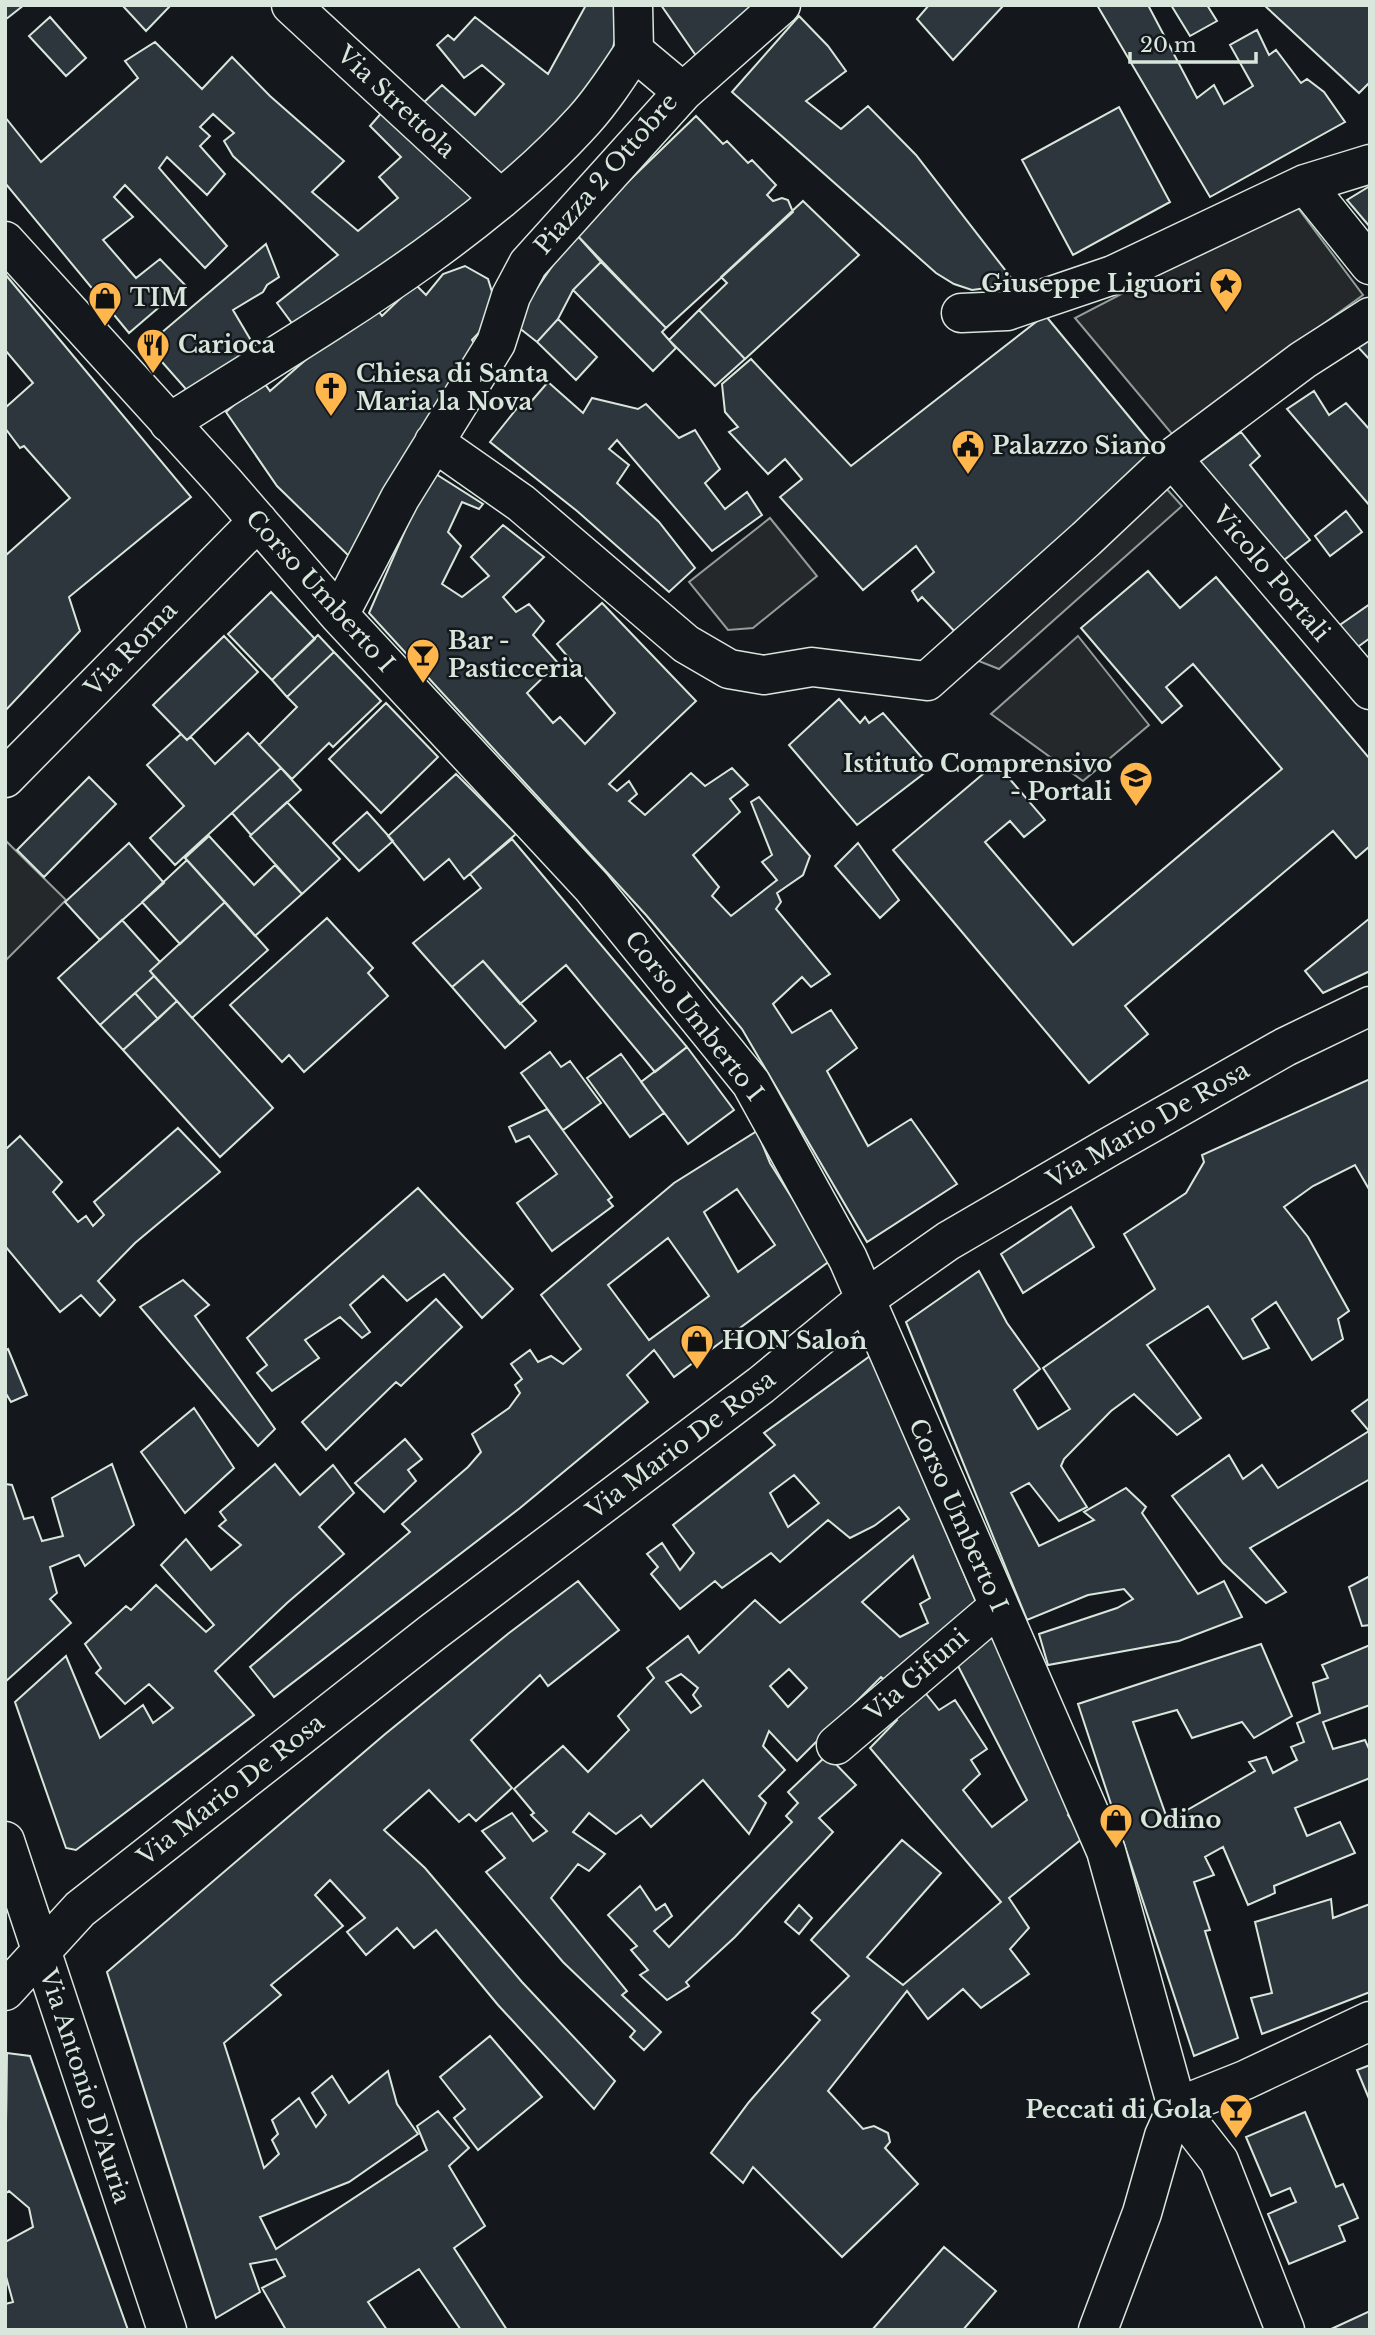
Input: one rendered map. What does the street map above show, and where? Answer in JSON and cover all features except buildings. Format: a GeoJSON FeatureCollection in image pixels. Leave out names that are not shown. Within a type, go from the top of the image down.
{"type":"FeatureCollection","features":[{"type":"Feature","properties":{"kind":"street","name":"Via Strettola"},"geometry":{"type":"LineString","coordinates":[[291,5],[501,199]]}},
{"type":"Feature","properties":{"kind":"street"},"geometry":{"type":"LineString","coordinates":[[169,423],[390,280],[501,199],[584,120],[634,51],[633,5]]}},
{"type":"Feature","properties":{"kind":"street"},"geometry":{"type":"LineString","coordinates":[[683,92],[781,5]]}},
{"type":"Feature","properties":{"kind":"street","name":"Piazza 2 Ottobre"},"geometry":{"type":"LineString","coordinates":[[340,615],[400,498],[496,343],[511,296],[528,264],[683,92],[634,51]]}},
{"type":"Feature","properties":{"kind":"street"},"geometry":{"type":"LineString","coordinates":[[961,313],[1007,311],[1114,275],[1305,184],[1370,164]]}},
{"type":"Feature","properties":{"kind":"street"},"geometry":{"type":"LineString","coordinates":[[1305,184],[1370,265]]}},
{"type":"Feature","properties":{"kind":"street","name":"Corso Umberto I"},"geometry":{"type":"LineString","coordinates":[[5,241],[340,615],[593,887],[751,1083],[827,1216],[1106,1851],[1177,2107]]}},
{"type":"Feature","properties":{"kind":"street"},"geometry":{"type":"LineString","coordinates":[[434,442],[521,503],[686,644],[729,669],[764,674],[812,667],[927,681],[1077,548],[1172,458],[1303,360],[1370,317]]}},
{"type":"Feature","properties":{"kind":"street","name":"Vicolo Portali"},"geometry":{"type":"LineString","coordinates":[[1172,458],[1370,690]]}},
{"type":"Feature","properties":{"kind":"street","name":"Via Roma"},"geometry":{"type":"LineString","coordinates":[[5,778],[258,521]]}},
{"type":"Feature","properties":{"kind":"street","name":"Via Mario De Rosa"},"geometry":{"type":"LineString","coordinates":[[5,1991],[80,1909],[433,1632],[761,1385],[864,1300],[948,1241],[1109,1147],[1275,1053],[1370,1006]]}},
{"type":"Feature","properties":{"kind":"street","name":"Via Gifuni"},"geometry":{"type":"LineString","coordinates":[[836,1745],[999,1606]]}},
{"type":"Feature","properties":{"kind":"street","name":"Via Antonio D'Auria"},"geometry":{"type":"LineString","coordinates":[[5,1841],[167,2330]]}},
{"type":"Feature","properties":{"kind":"street"},"geometry":{"type":"LineString","coordinates":[[1098,2330],[1142,2213],[1164,2136],[1177,2107],[1245,2080],[1370,2021]]}},
{"type":"Feature","properties":{"kind":"street"},"geometry":{"type":"LineString","coordinates":[[1177,2107],[1219,2161],[1284,2330]]}},
{"type":"Feature","properties":{"kind":"shaded area"},"geometry":{"type":"Polygon","coordinates":[[[1295,204],[1363,295],[1172,434],[1075,318],[1295,204]]]}},
{"type":"Feature","properties":{"kind":"shaded area"},"geometry":{"type":"Polygon","coordinates":[[[1164,486],[1182,506],[999,669],[971,658],[1164,486]]]}},
{"type":"Feature","properties":{"kind":"shaded area"},"geometry":{"type":"Polygon","coordinates":[[[770,518],[817,576],[753,628],[728,630],[689,582],[770,518]]]}},
{"type":"Feature","properties":{"kind":"shaded area"},"geometry":{"type":"Polygon","coordinates":[[[1078,636],[1149,725],[1083,781],[991,714],[1078,636]]]}},
{"type":"Feature","properties":{"kind":"shaded area"},"geometry":{"type":"Polygon","coordinates":[[[5,840],[66,900],[5,961],[5,840]]]}},
{"type":"Feature","properties":{"kind":"place","name":"Giuseppe Liguori"},"geometry":{"type":"Point","coordinates":[1226,314]}},
{"type":"Feature","properties":{"kind":"place","name":"TIM"},"geometry":{"type":"Point","coordinates":[105,328]}},
{"type":"Feature","properties":{"kind":"place","name":"Carioca"},"geometry":{"type":"Point","coordinates":[153,375]}},
{"type":"Feature","properties":{"kind":"place","name":"Chiesa di Santa Maria la Nova"},"geometry":{"type":"Point","coordinates":[331,418]}},
{"type":"Feature","properties":{"kind":"place","name":"Palazzo Siano"},"geometry":{"type":"Point","coordinates":[968,476]}},
{"type":"Feature","properties":{"kind":"place","name":"Bar - Pasticceria"},"geometry":{"type":"Point","coordinates":[423,685]}},
{"type":"Feature","properties":{"kind":"place","name":"Istituto Comprensivo - Portali"},"geometry":{"type":"Point","coordinates":[1136,808]}},
{"type":"Feature","properties":{"kind":"place","name":"HON Salon"},"geometry":{"type":"Point","coordinates":[697,1371]}},
{"type":"Feature","properties":{"kind":"place","name":"Odino"},"geometry":{"type":"Point","coordinates":[1116,1850]}},
{"type":"Feature","properties":{"kind":"place","name":"Peccati di Gola"},"geometry":{"type":"Point","coordinates":[1236,2140]}}]}
